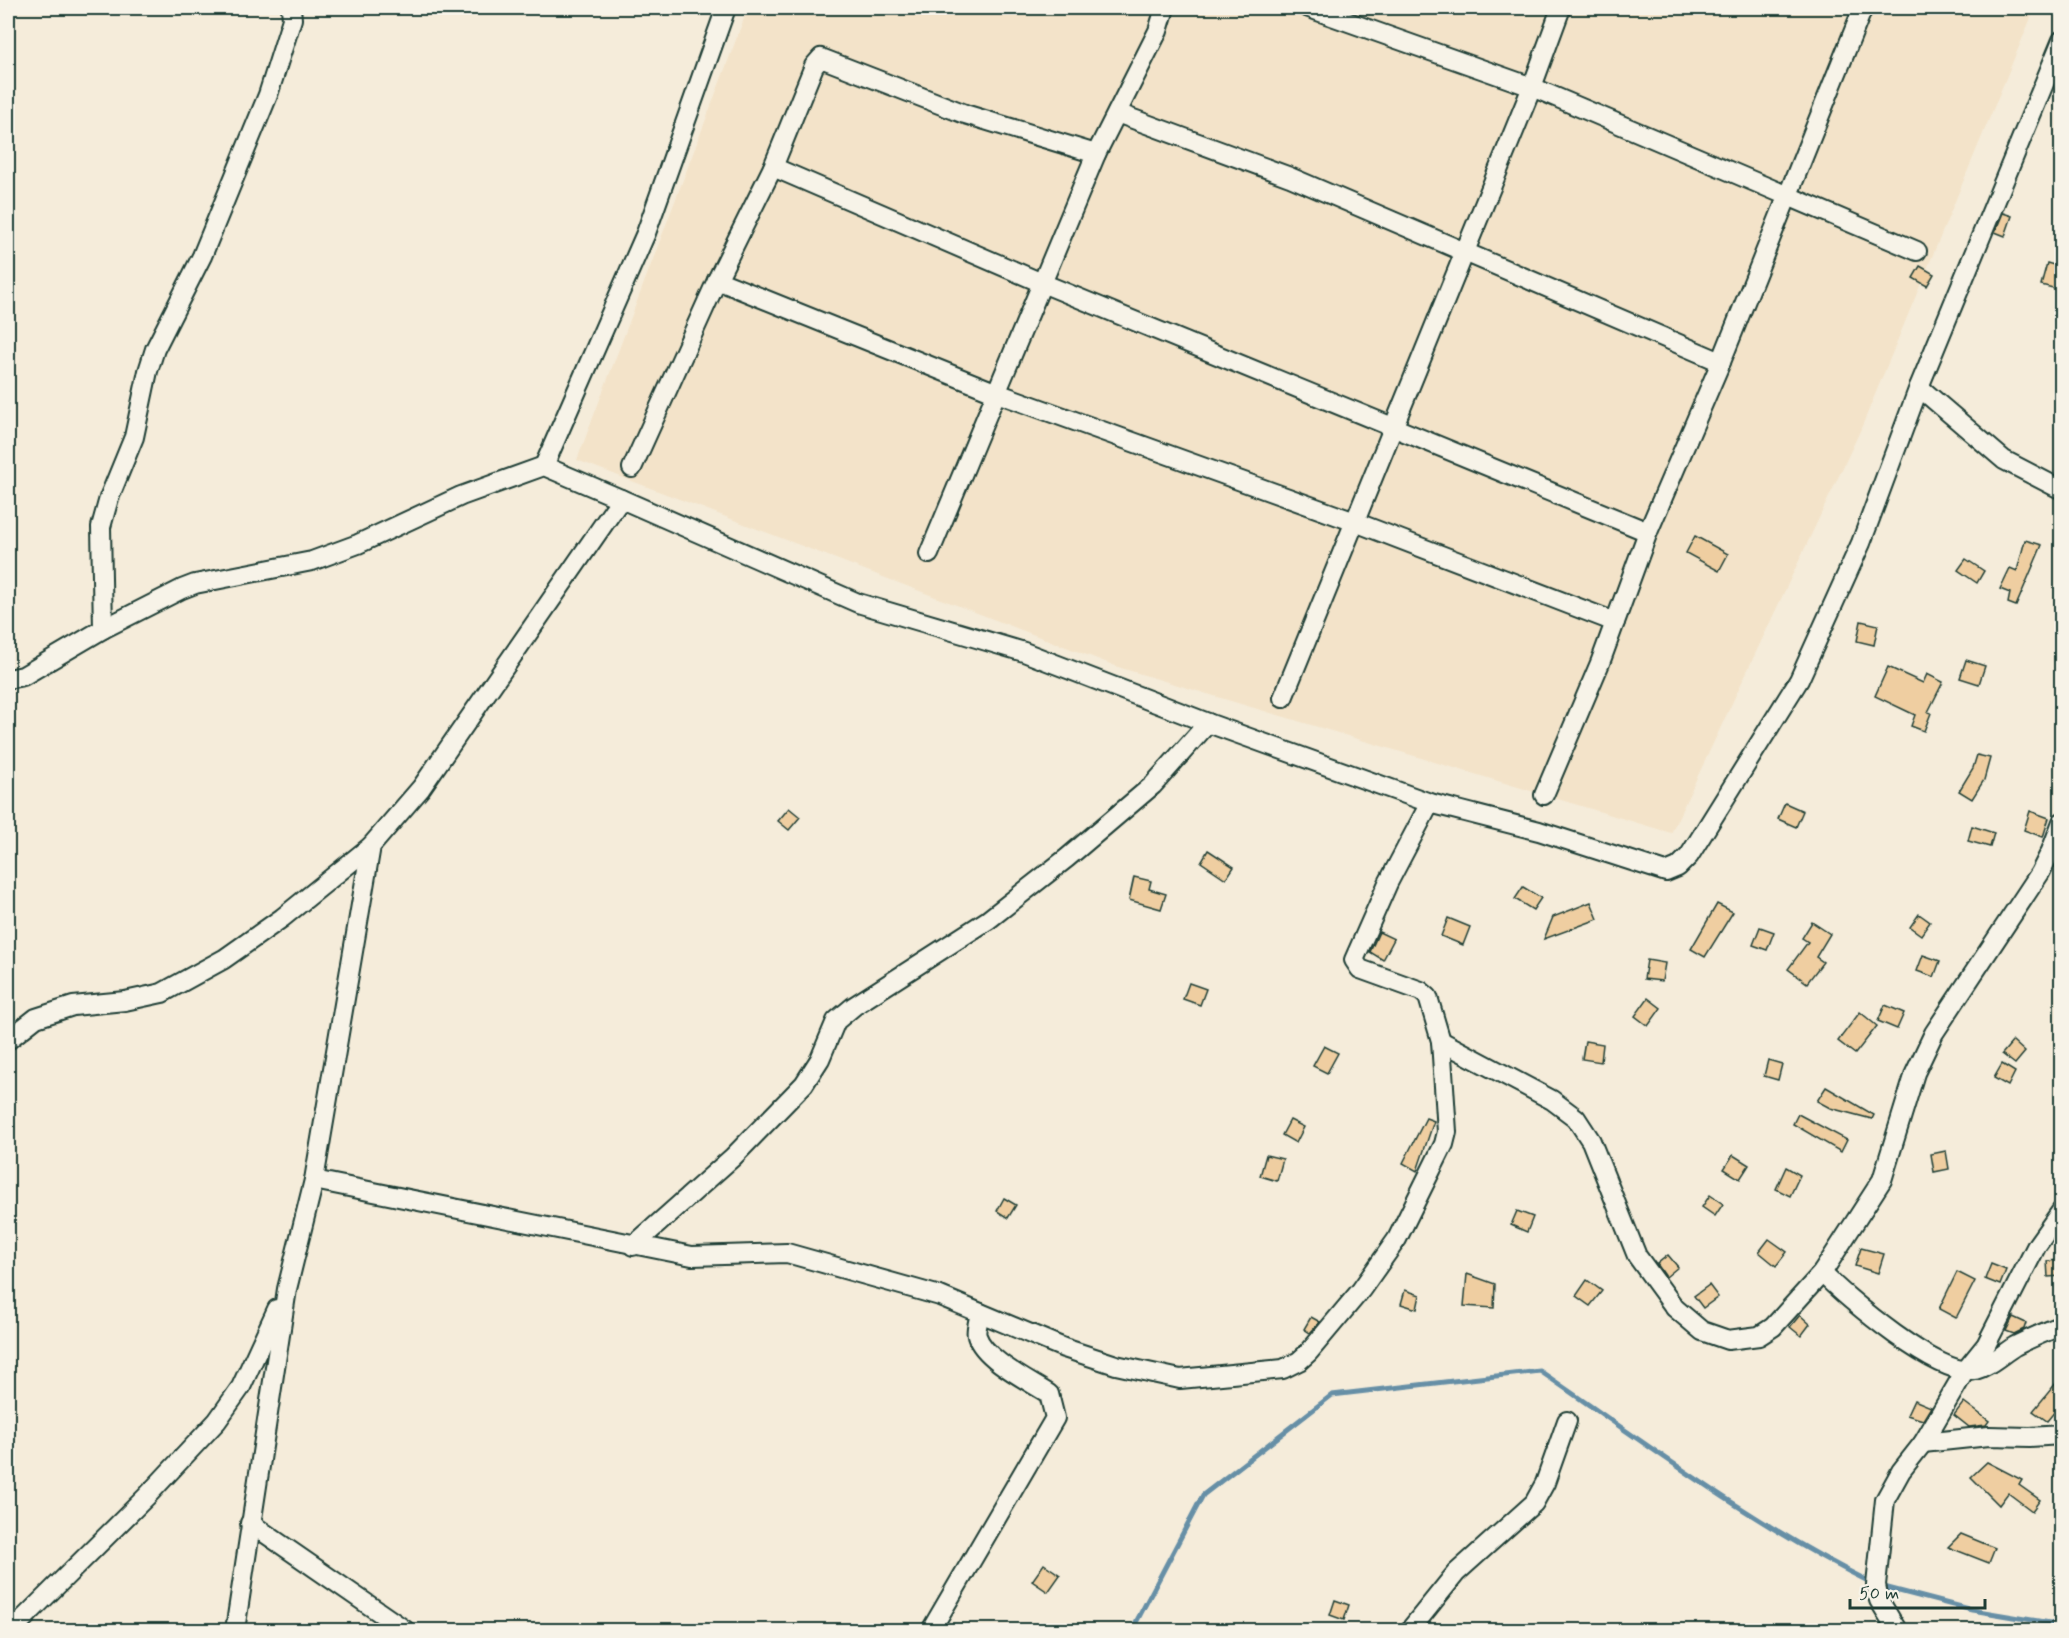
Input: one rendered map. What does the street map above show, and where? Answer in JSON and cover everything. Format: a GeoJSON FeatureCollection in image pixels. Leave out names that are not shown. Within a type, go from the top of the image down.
{"type":"FeatureCollection","features":[{"type":"Feature","properties":{"kind":"street"},"geometry":{"type":"LineString","coordinates":[[103,629],[101,527],[109,498],[134,438],[155,349],[202,256],[268,95],[292,19],[291,8]]}},
{"type":"Feature","properties":{"kind":"street"},"geometry":{"type":"LineString","coordinates":[[544,466],[645,233],[726,8]]}},
{"type":"Feature","properties":{"kind":"street"},"geometry":{"type":"LineString","coordinates":[[929,554],[1096,154],[1158,31],[1165,8]]}},
{"type":"Feature","properties":{"kind":"street"},"geometry":{"type":"LineString","coordinates":[[1309,8],[1532,87],[1917,251]]}},
{"type":"Feature","properties":{"kind":"street"},"geometry":{"type":"LineString","coordinates":[[1283,698],[1393,429],[1462,252],[1532,87],[1561,8]]}},
{"type":"Feature","properties":{"kind":"street"},"geometry":{"type":"LineString","coordinates":[[1544,795],[1615,622],[1648,532],[1721,362],[1863,8]]}},
{"type":"Feature","properties":{"kind":"street"},"geometry":{"type":"LineString","coordinates":[[8,679],[22,676],[103,629],[195,584],[312,561],[358,544],[461,496],[544,466],[858,603],[1024,652],[1208,723],[1430,803],[1539,831],[1666,872],[1678,867],[1689,856],[1800,680],[1861,543],[1919,387],[2061,40]]}},
{"type":"Feature","properties":{"kind":"street"},"geometry":{"type":"LineString","coordinates":[[632,468],[717,280],[773,167],[814,66],[821,58],[965,114],[1096,154]]}},
{"type":"Feature","properties":{"kind":"street"},"geometry":{"type":"LineString","coordinates":[[1117,113],[1290,177],[1721,362]]}},
{"type":"Feature","properties":{"kind":"street"},"geometry":{"type":"LineString","coordinates":[[773,167],[1042,283],[1648,532]]}},
{"type":"Feature","properties":{"kind":"street"},"geometry":{"type":"LineString","coordinates":[[717,280],[997,393],[1355,522],[1615,622]]}},
{"type":"Feature","properties":{"kind":"street"},"geometry":{"type":"LineString","coordinates":[[1919,387],[2004,460],[2061,490]]}},
{"type":"Feature","properties":{"kind":"street"},"geometry":{"type":"LineString","coordinates":[[8,1040],[36,1018],[72,1006],[125,1001],[162,993],[224,959],[272,925],[371,846],[421,788],[621,499]]}},
{"type":"Feature","properties":{"kind":"street"},"geometry":{"type":"LineString","coordinates":[[633,1246],[733,1157],[804,1084],[820,1059],[836,1021],[854,1006],[988,920],[1058,865],[1153,785],[1208,723]]}},
{"type":"Feature","properties":{"kind":"street"},"geometry":{"type":"LineString","coordinates":[[314,1180],[633,1246],[692,1256],[787,1253],[940,1296],[1116,1365],[1180,1379],[1283,1369],[1299,1361],[1361,1290],[1397,1239],[1448,1132],[1441,1041],[1428,997],[1421,992],[1360,969],[1353,960],[1388,883],[1430,803]]}},
{"type":"Feature","properties":{"kind":"street"},"geometry":{"type":"LineString","coordinates":[[1441,1041],[1552,1100],[1576,1118],[1591,1141],[1637,1256],[1675,1308],[1702,1331],[1728,1340],[1759,1336],[1773,1327],[1822,1273],[1887,1170],[1915,1072],[1934,1033],[2040,873],[2061,822]]}},
{"type":"Feature","properties":{"kind":"street"},"geometry":{"type":"LineString","coordinates":[[236,1630],[250,1523],[287,1289],[314,1180],[371,846]]}},
{"type":"Feature","properties":{"kind":"street"},"geometry":{"type":"LineString","coordinates":[[1897,1630],[1879,1600],[1876,1585],[1885,1500],[1900,1472],[1923,1443],[1965,1371],[1986,1345],[2037,1245],[2061,1210]]}},
{"type":"Feature","properties":{"kind":"street"},"geometry":{"type":"LineString","coordinates":[[1822,1273],[1839,1291],[1883,1326],[1939,1361],[1965,1371],[1990,1363],[2014,1347],[2061,1326]]}},
{"type":"Feature","properties":{"kind":"street"},"geometry":{"type":"LineString","coordinates":[[12,1630],[146,1497],[217,1421],[241,1387],[287,1289]]}},
{"type":"Feature","properties":{"kind":"street"},"geometry":{"type":"LineString","coordinates":[[931,1630],[1055,1418],[1049,1394],[990,1354],[981,1345],[976,1334],[980,1313]]}},
{"type":"Feature","properties":{"kind":"street"},"geometry":{"type":"LineString","coordinates":[[1410,1630],[1456,1573],[1534,1503],[1545,1483],[1568,1420]]}},
{"type":"Feature","properties":{"kind":"street"},"geometry":{"type":"LineString","coordinates":[[1923,1443],[1989,1436],[2061,1435]]}},
{"type":"Feature","properties":{"kind":"street"},"geometry":{"type":"LineString","coordinates":[[250,1523],[405,1630]]}},
{"type":"Feature","properties":{"kind":"shaded area"},"geometry":{"type":"Polygon","coordinates":[[[748,8],[2035,8],[1860,431],[1671,833],[1121,668],[577,460],[748,8]]]}},
{"type":"Feature","properties":{"kind":"building"},"geometry":{"type":"Polygon","coordinates":[[[2003,213],[2012,216],[2005,236],[1995,232],[2003,213]]]}},
{"type":"Feature","properties":{"kind":"building"},"geometry":{"type":"Polygon","coordinates":[[[2047,263],[2061,267],[2061,290],[2041,285],[2047,263]]]}},
{"type":"Feature","properties":{"kind":"building"},"geometry":{"type":"Polygon","coordinates":[[[1920,266],[1934,274],[1927,286],[1913,278],[1920,266]]]}},
{"type":"Feature","properties":{"kind":"building"},"geometry":{"type":"Polygon","coordinates":[[[1695,536],[1728,554],[1719,571],[1686,553],[1695,536]]]}},
{"type":"Feature","properties":{"kind":"building"},"geometry":{"type":"Polygon","coordinates":[[[2025,540],[2042,545],[2016,606],[2008,603],[2010,593],[2000,589],[2010,568],[2017,571],[2025,540]]]}},
{"type":"Feature","properties":{"kind":"building"},"geometry":{"type":"Polygon","coordinates":[[[1966,559],[1984,571],[1977,583],[1958,570],[1966,559]]]}},
{"type":"Feature","properties":{"kind":"building"},"geometry":{"type":"Polygon","coordinates":[[[1861,621],[1878,625],[1874,645],[1857,641],[1861,621]]]}},
{"type":"Feature","properties":{"kind":"building"},"geometry":{"type":"Polygon","coordinates":[[[1966,660],[1985,666],[1979,684],[1960,678],[1966,660]]]}},
{"type":"Feature","properties":{"kind":"building"},"geometry":{"type":"Polygon","coordinates":[[[1888,667],[1923,683],[1927,674],[1943,682],[1928,712],[1931,713],[1924,731],[1911,726],[1915,715],[1875,696],[1888,667]]]}},
{"type":"Feature","properties":{"kind":"building"},"geometry":{"type":"Polygon","coordinates":[[[1977,755],[1990,758],[1984,780],[1972,799],[1959,791],[1973,768],[1977,755]]]}},
{"type":"Feature","properties":{"kind":"building"},"geometry":{"type":"Polygon","coordinates":[[[1785,803],[1803,811],[1796,827],[1778,819],[1785,803]]]}},
{"type":"Feature","properties":{"kind":"building"},"geometry":{"type":"Polygon","coordinates":[[[789,808],[800,817],[789,830],[778,821],[789,808]]]}},
{"type":"Feature","properties":{"kind":"building"},"geometry":{"type":"Polygon","coordinates":[[[2030,811],[2049,818],[2043,837],[2024,830],[2030,811]]]}},
{"type":"Feature","properties":{"kind":"building"},"geometry":{"type":"Polygon","coordinates":[[[1972,826],[1994,833],[1990,847],[1968,841],[1972,826]]]}},
{"type":"Feature","properties":{"kind":"building"},"geometry":{"type":"Polygon","coordinates":[[[1208,850],[1234,867],[1226,879],[1201,862],[1208,850]]]}},
{"type":"Feature","properties":{"kind":"building"},"geometry":{"type":"Polygon","coordinates":[[[1134,877],[1151,881],[1149,889],[1166,894],[1161,909],[1129,900],[1134,877]]]}},
{"type":"Feature","properties":{"kind":"building"},"geometry":{"type":"Polygon","coordinates":[[[1523,887],[1541,898],[1533,910],[1515,899],[1523,887]]]}},
{"type":"Feature","properties":{"kind":"building"},"geometry":{"type":"Polygon","coordinates":[[[1591,902],[1598,919],[1544,939],[1553,917],[1591,902]]]}},
{"type":"Feature","properties":{"kind":"building"},"geometry":{"type":"Polygon","coordinates":[[[1717,904],[1733,912],[1705,957],[1691,949],[1717,904]]]}},
{"type":"Feature","properties":{"kind":"building"},"geometry":{"type":"Polygon","coordinates":[[[1919,914],[1930,922],[1921,935],[1910,927],[1919,914]]]}},
{"type":"Feature","properties":{"kind":"building"},"geometry":{"type":"Polygon","coordinates":[[[1448,918],[1470,927],[1463,945],[1441,936],[1448,918]]]}},
{"type":"Feature","properties":{"kind":"building"},"geometry":{"type":"Polygon","coordinates":[[[1812,922],[1830,934],[1816,957],[1823,962],[1807,983],[1788,969],[1808,942],[1802,938],[1812,922]]]}},
{"type":"Feature","properties":{"kind":"building"},"geometry":{"type":"Polygon","coordinates":[[[1760,927],[1774,932],[1767,950],[1753,945],[1760,927]]]}},
{"type":"Feature","properties":{"kind":"building"},"geometry":{"type":"Polygon","coordinates":[[[1379,932],[1394,939],[1383,960],[1370,952],[1379,932]]]}},
{"type":"Feature","properties":{"kind":"building"},"geometry":{"type":"Polygon","coordinates":[[[1923,955],[1940,961],[1934,977],[1917,971],[1923,955]]]}},
{"type":"Feature","properties":{"kind":"building"},"geometry":{"type":"Polygon","coordinates":[[[1647,960],[1665,963],[1662,981],[1644,979],[1647,960]]]}},
{"type":"Feature","properties":{"kind":"building"},"geometry":{"type":"Polygon","coordinates":[[[1189,983],[1206,989],[1200,1005],[1183,999],[1189,983]]]}},
{"type":"Feature","properties":{"kind":"building"},"geometry":{"type":"Polygon","coordinates":[[[1648,998],[1661,1008],[1648,1026],[1635,1016],[1648,998]]]}},
{"type":"Feature","properties":{"kind":"building"},"geometry":{"type":"Polygon","coordinates":[[[1885,1005],[1904,1013],[1897,1029],[1878,1021],[1885,1005]]]}},
{"type":"Feature","properties":{"kind":"building"},"geometry":{"type":"Polygon","coordinates":[[[1860,1012],[1877,1026],[1855,1054],[1838,1041],[1860,1012]]]}},
{"type":"Feature","properties":{"kind":"building"},"geometry":{"type":"Polygon","coordinates":[[[1585,1041],[1603,1044],[1601,1062],[1582,1059],[1585,1041]]]}},
{"type":"Feature","properties":{"kind":"building"},"geometry":{"type":"Polygon","coordinates":[[[2013,1041],[2025,1052],[2015,1064],[2002,1054],[2013,1041]]]}},
{"type":"Feature","properties":{"kind":"building"},"geometry":{"type":"Polygon","coordinates":[[[1324,1046],[1338,1053],[1327,1073],[1313,1066],[1324,1046]]]}},
{"type":"Feature","properties":{"kind":"building"},"geometry":{"type":"Polygon","coordinates":[[[1768,1060],[1782,1064],[1778,1080],[1764,1076],[1768,1060]]]}},
{"type":"Feature","properties":{"kind":"building"},"geometry":{"type":"Polygon","coordinates":[[[2002,1064],[2015,1072],[2008,1086],[1994,1078],[2002,1064]]]}},
{"type":"Feature","properties":{"kind":"building"},"geometry":{"type":"Polygon","coordinates":[[[1826,1087],[1874,1115],[1872,1119],[1830,1108],[1817,1101],[1826,1087]]]}},
{"type":"Feature","properties":{"kind":"building"},"geometry":{"type":"Polygon","coordinates":[[[1798,1114],[1847,1140],[1841,1152],[1793,1124],[1798,1114]]]}},
{"type":"Feature","properties":{"kind":"building"},"geometry":{"type":"Polygon","coordinates":[[[1426,1118],[1434,1121],[1417,1171],[1403,1163],[1426,1118]]]}},
{"type":"Feature","properties":{"kind":"building"},"geometry":{"type":"Polygon","coordinates":[[[1290,1120],[1304,1127],[1296,1143],[1282,1135],[1290,1120]]]}},
{"type":"Feature","properties":{"kind":"building"},"geometry":{"type":"Polygon","coordinates":[[[1946,1151],[1949,1169],[1934,1172],[1931,1154],[1946,1151]]]}},
{"type":"Feature","properties":{"kind":"building"},"geometry":{"type":"Polygon","coordinates":[[[1266,1155],[1283,1159],[1277,1181],[1260,1176],[1266,1155]]]}},
{"type":"Feature","properties":{"kind":"building"},"geometry":{"type":"Polygon","coordinates":[[[1733,1155],[1749,1165],[1740,1179],[1724,1169],[1733,1155]]]}},
{"type":"Feature","properties":{"kind":"building"},"geometry":{"type":"Polygon","coordinates":[[[1786,1167],[1800,1175],[1790,1196],[1776,1189],[1786,1167]]]}},
{"type":"Feature","properties":{"kind":"building"},"geometry":{"type":"Polygon","coordinates":[[[1710,1195],[1723,1204],[1715,1216],[1702,1207],[1710,1195]]]}},
{"type":"Feature","properties":{"kind":"building"},"geometry":{"type":"Polygon","coordinates":[[[1004,1198],[1016,1205],[1008,1218],[997,1211],[1004,1198]]]}},
{"type":"Feature","properties":{"kind":"building"},"geometry":{"type":"Polygon","coordinates":[[[1517,1211],[1533,1217],[1527,1232],[1511,1225],[1517,1211]]]}},
{"type":"Feature","properties":{"kind":"building"},"geometry":{"type":"Polygon","coordinates":[[[1769,1239],[1787,1252],[1776,1266],[1759,1252],[1769,1239]]]}},
{"type":"Feature","properties":{"kind":"building"},"geometry":{"type":"Polygon","coordinates":[[[1861,1248],[1884,1254],[1878,1273],[1855,1266],[1861,1248]]]}},
{"type":"Feature","properties":{"kind":"building"},"geometry":{"type":"Polygon","coordinates":[[[1668,1255],[1678,1267],[1666,1277],[1657,1264],[1668,1255]]]}},
{"type":"Feature","properties":{"kind":"building"},"geometry":{"type":"Polygon","coordinates":[[[2061,1260],[2061,1276],[2048,1277],[2047,1261],[2061,1260]]]}},
{"type":"Feature","properties":{"kind":"building"},"geometry":{"type":"Polygon","coordinates":[[[1991,1264],[2006,1270],[2000,1285],[1985,1279],[1991,1264]]]}},
{"type":"Feature","properties":{"kind":"building"},"geometry":{"type":"Polygon","coordinates":[[[1957,1272],[1975,1281],[1956,1318],[1939,1309],[1957,1272]]]}},
{"type":"Feature","properties":{"kind":"building"},"geometry":{"type":"Polygon","coordinates":[[[1467,1274],[1495,1284],[1494,1308],[1464,1306],[1467,1274]]]}},
{"type":"Feature","properties":{"kind":"building"},"geometry":{"type":"Polygon","coordinates":[[[1587,1280],[1602,1291],[1590,1306],[1576,1296],[1587,1280]]]}},
{"type":"Feature","properties":{"kind":"building"},"geometry":{"type":"Polygon","coordinates":[[[1709,1285],[1718,1297],[1703,1308],[1694,1296],[1709,1285]]]}},
{"type":"Feature","properties":{"kind":"building"},"geometry":{"type":"Polygon","coordinates":[[[1405,1290],[1420,1295],[1417,1309],[1401,1304],[1405,1290]]]}},
{"type":"Feature","properties":{"kind":"building"},"geometry":{"type":"Polygon","coordinates":[[[1800,1315],[1810,1324],[1801,1336],[1790,1327],[1800,1315]]]}},
{"type":"Feature","properties":{"kind":"building"},"geometry":{"type":"Polygon","coordinates":[[[1311,1317],[1320,1322],[1310,1333],[1304,1329],[1311,1317]]]}},
{"type":"Feature","properties":{"kind":"building"},"geometry":{"type":"Polygon","coordinates":[[[2013,1317],[2026,1323],[2024,1329],[2014,1334],[2006,1331],[2013,1317]]]}},
{"type":"Feature","properties":{"kind":"building"},"geometry":{"type":"Polygon","coordinates":[[[2061,1377],[2061,1404],[2047,1421],[2033,1411],[2061,1377]]]}},
{"type":"Feature","properties":{"kind":"building"},"geometry":{"type":"Polygon","coordinates":[[[1914,1400],[1931,1407],[1923,1420],[1907,1415],[1914,1400]]]}},
{"type":"Feature","properties":{"kind":"building"},"geometry":{"type":"Polygon","coordinates":[[[1964,1402],[1989,1421],[1986,1425],[1969,1427],[1954,1415],[1964,1402]]]}},
{"type":"Feature","properties":{"kind":"building"},"geometry":{"type":"Polygon","coordinates":[[[1987,1462],[2022,1480],[2019,1485],[2040,1500],[2032,1511],[2008,1493],[1999,1505],[1971,1477],[1987,1462]]]}},
{"type":"Feature","properties":{"kind":"building"},"geometry":{"type":"Polygon","coordinates":[[[1961,1534],[1995,1548],[1989,1563],[1948,1547],[1961,1534]]]}},
{"type":"Feature","properties":{"kind":"building"},"geometry":{"type":"Polygon","coordinates":[[[1044,1564],[1060,1575],[1048,1592],[1032,1581],[1044,1564]]]}},
{"type":"Feature","properties":{"kind":"building"},"geometry":{"type":"Polygon","coordinates":[[[1335,1600],[1349,1605],[1344,1620],[1330,1615],[1335,1600]]]}},
{"type":"Feature","properties":{"kind":"waterway"},"geometry":{"type":"LineString","coordinates":[[1132,1630],[1203,1495],[1332,1395],[1540,1371],[1744,1510],[1828,1560],[1872,1583]]}},
{"type":"Feature","properties":{"kind":"waterway"},"geometry":{"type":"LineString","coordinates":[[1880,1586],[1972,1610],[2062,1625]]}}]}
